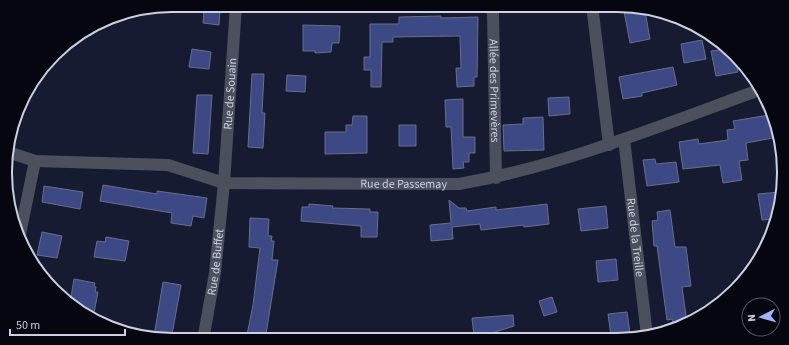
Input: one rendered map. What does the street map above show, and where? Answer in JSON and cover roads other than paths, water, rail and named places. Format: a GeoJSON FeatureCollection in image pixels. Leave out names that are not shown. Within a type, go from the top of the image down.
{"type":"FeatureCollection","features":[{"type":"Feature","properties":{"kind":"street","name":"Rue de Souain"},"geometry":{"type":"LineString","coordinates":[[224,183],[236,12]]}},
{"type":"Feature","properties":{"kind":"street","name":"Allée des Primevères"},"geometry":{"type":"LineString","coordinates":[[493,12],[496,178]]}},
{"type":"Feature","properties":{"kind":"street"},"geometry":{"type":"LineString","coordinates":[[593,12],[609,144]]}},
{"type":"Feature","properties":{"kind":"street","name":"Rue de Passemay"},"geometry":{"type":"LineString","coordinates":[[13,154],[35,161],[168,165],[224,183],[459,184],[496,178],[547,164],[624,139],[755,92]]}},
{"type":"Feature","properties":{"kind":"street","name":"Rue de la Treille"},"geometry":{"type":"LineString","coordinates":[[624,139],[646,330]]}},
{"type":"Feature","properties":{"kind":"street"},"geometry":{"type":"LineString","coordinates":[[22,226],[35,161]]}},
{"type":"Feature","properties":{"kind":"street","name":"Rue de Buffet"},"geometry":{"type":"LineString","coordinates":[[204,333],[215,273],[224,183]]}}]}
